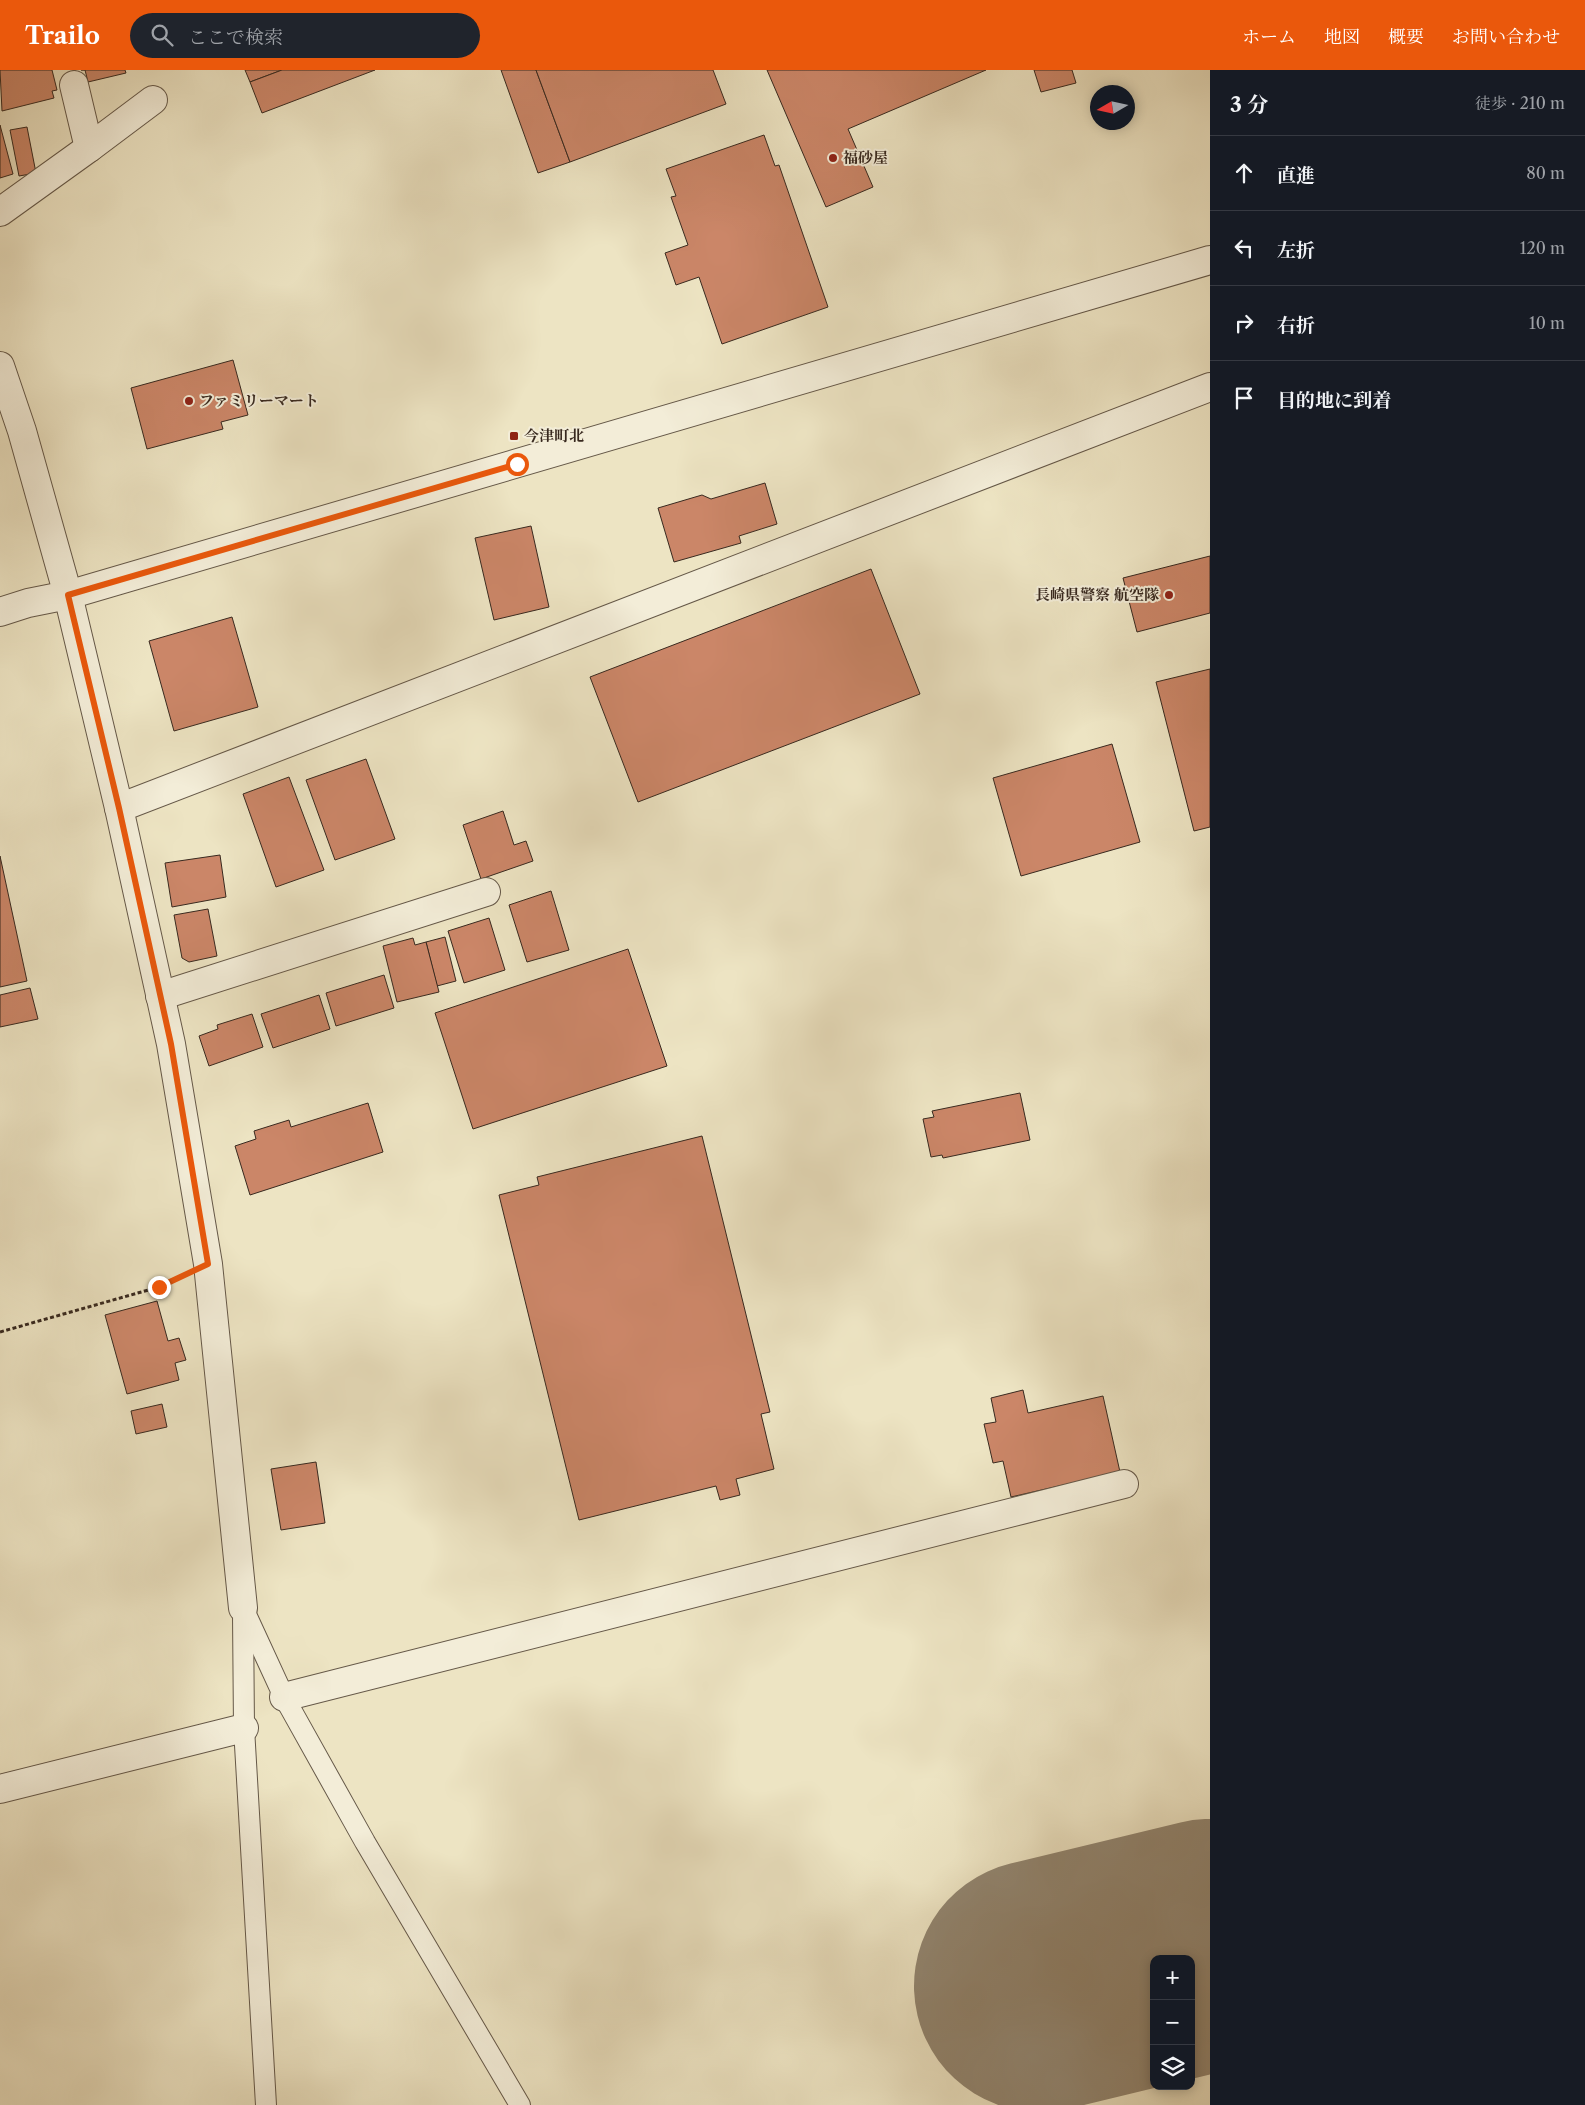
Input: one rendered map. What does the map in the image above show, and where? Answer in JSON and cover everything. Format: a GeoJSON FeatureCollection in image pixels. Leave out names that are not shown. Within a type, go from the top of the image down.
{"type":"FeatureCollection","features":[{"type":"Feature","properties":{"kind":"street"},"geometry":{"type":"LineString","coordinates":[[74,85],[89,148]]}},
{"type":"Feature","properties":{"kind":"street"},"geometry":{"type":"LineString","coordinates":[[0,212],[153,100]]}},
{"type":"Feature","properties":{"kind":"street"},"geometry":{"type":"LineString","coordinates":[[0,612],[28,603],[68,595],[1210,260]]}},
{"type":"Feature","properties":{"kind":"street"},"geometry":{"type":"LineString","coordinates":[[0,366],[22,431],[68,595],[119,808],[171,1044],[208,1264],[242,1608]]}},
{"type":"Feature","properties":{"kind":"street"},"geometry":{"type":"LineString","coordinates":[[119,808],[1210,387]]}},
{"type":"Feature","properties":{"kind":"street"},"geometry":{"type":"LineString","coordinates":[[160,996],[486,892]]}},
{"type":"Feature","properties":{"kind":"street"},"geometry":{"type":"LineString","coordinates":[[284,1697],[1124,1484]]}},
{"type":"Feature","properties":{"kind":"street"},"geometry":{"type":"LineString","coordinates":[[0,1789],[244,1728]]}},
{"type":"Feature","properties":{"kind":"lane"},"geometry":{"type":"LineString","coordinates":[[242,1608],[284,1697],[365,1842],[520,2105]]}},
{"type":"Feature","properties":{"kind":"lane"},"geometry":{"type":"LineString","coordinates":[[242,1608],[244,1728],[266,2105]]}},
{"type":"Feature","properties":{"kind":"path"},"geometry":{"type":"LineString","coordinates":[[0,1332],[159,1287],[208,1264]]}},
{"type":"Feature","properties":{"kind":"building"},"geometry":{"type":"Polygon","coordinates":[[[0,70],[52,70],[57,90],[52,91],[54,98],[2,111],[0,70]]]}},
{"type":"Feature","properties":{"kind":"building"},"geometry":{"type":"Polygon","coordinates":[[[85,70],[125,70],[126,73],[88,82],[85,70]]]}},
{"type":"Feature","properties":{"kind":"building"},"geometry":{"type":"Polygon","coordinates":[[[245,70],[282,70],[250,82],[245,70]]]}},
{"type":"Feature","properties":{"kind":"building"},"geometry":{"type":"Polygon","coordinates":[[[282,70],[375,70],[262,113],[250,82],[282,70]]]}},
{"type":"Feature","properties":{"kind":"building"},"geometry":{"type":"Polygon","coordinates":[[[501,70],[536,70],[570,162],[538,173],[501,70]]]}},
{"type":"Feature","properties":{"kind":"building"},"geometry":{"type":"Polygon","coordinates":[[[536,70],[713,70],[726,104],[570,162],[536,70]]]}},
{"type":"Feature","properties":{"kind":"building","name":"福砂屋"},"geometry":{"type":"Polygon","coordinates":[[[767,70],[986,70],[848,129],[873,187],[826,207],[767,70]]]}},
{"type":"Feature","properties":{"kind":"building"},"geometry":{"type":"Polygon","coordinates":[[[1034,70],[1072,70],[1076,83],[1041,92],[1034,70]]]}},
{"type":"Feature","properties":{"kind":"building"},"geometry":{"type":"Polygon","coordinates":[[[0,125],[13,174],[0,178],[0,125]]]}},
{"type":"Feature","properties":{"kind":"building"},"geometry":{"type":"Polygon","coordinates":[[[27,127],[36,173],[19,176],[10,130],[27,127]]]}},
{"type":"Feature","properties":{"kind":"building"},"geometry":{"type":"Polygon","coordinates":[[[764,135],[775,166],[779,165],[828,307],[722,344],[699,277],[676,285],[665,253],[688,245],[671,197],[676,196],[666,169],[764,135]]]}},
{"type":"Feature","properties":{"kind":"building","name":"ファミリーマート"},"geometry":{"type":"Polygon","coordinates":[[[233,360],[248,415],[221,422],[223,429],[147,449],[131,388],[233,360]]]}},
{"type":"Feature","properties":{"kind":"building"},"geometry":{"type":"Polygon","coordinates":[[[765,483],[777,524],[739,536],[741,543],[674,562],[658,508],[702,495],[711,499],[765,483]]]}},
{"type":"Feature","properties":{"kind":"building"},"geometry":{"type":"Polygon","coordinates":[[[531,526],[549,607],[494,620],[475,538],[531,526]]]}},
{"type":"Feature","properties":{"kind":"building","name":"長崎県警察 航空隊"},"geometry":{"type":"Polygon","coordinates":[[[1210,556],[1210,613],[1137,632],[1123,578],[1210,556]]]}},
{"type":"Feature","properties":{"kind":"building"},"geometry":{"type":"Polygon","coordinates":[[[871,569],[920,694],[638,802],[590,677],[871,569]]]}},
{"type":"Feature","properties":{"kind":"building"},"geometry":{"type":"Polygon","coordinates":[[[232,617],[258,707],[174,731],[149,641],[232,617]]]}},
{"type":"Feature","properties":{"kind":"building"},"geometry":{"type":"Polygon","coordinates":[[[1210,669],[1210,827],[1194,831],[1156,682],[1210,669]]]}},
{"type":"Feature","properties":{"kind":"building"},"geometry":{"type":"Polygon","coordinates":[[[1112,744],[1140,842],[1021,876],[993,778],[1112,744]]]}},
{"type":"Feature","properties":{"kind":"building"},"geometry":{"type":"Polygon","coordinates":[[[366,759],[395,839],[335,860],[306,780],[366,759]]]}},
{"type":"Feature","properties":{"kind":"building"},"geometry":{"type":"Polygon","coordinates":[[[289,777],[324,870],[276,887],[243,794],[289,777]]]}},
{"type":"Feature","properties":{"kind":"building"},"geometry":{"type":"Polygon","coordinates":[[[503,811],[514,845],[526,841],[533,861],[481,879],[463,825],[503,811]]]}},
{"type":"Feature","properties":{"kind":"building"},"geometry":{"type":"Polygon","coordinates":[[[220,855],[226,897],[172,907],[165,863],[220,855]]]}},
{"type":"Feature","properties":{"kind":"building"},"geometry":{"type":"Polygon","coordinates":[[[0,856],[27,981],[0,987],[0,856]]]}},
{"type":"Feature","properties":{"kind":"building"},"geometry":{"type":"Polygon","coordinates":[[[551,891],[569,950],[527,962],[509,905],[551,891]]]}},
{"type":"Feature","properties":{"kind":"building"},"geometry":{"type":"Polygon","coordinates":[[[208,909],[217,956],[189,962],[182,958],[174,915],[208,909]]]}},
{"type":"Feature","properties":{"kind":"building"},"geometry":{"type":"Polygon","coordinates":[[[489,918],[505,970],[464,983],[448,931],[489,918]]]}},
{"type":"Feature","properties":{"kind":"building"},"geometry":{"type":"Polygon","coordinates":[[[445,937],[456,981],[437,986],[426,942],[445,937]]]}},
{"type":"Feature","properties":{"kind":"building"},"geometry":{"type":"Polygon","coordinates":[[[413,938],[415,945],[426,942],[439,992],[397,1002],[383,946],[413,938]]]}},
{"type":"Feature","properties":{"kind":"building"},"geometry":{"type":"Polygon","coordinates":[[[628,949],[667,1066],[473,1129],[435,1013],[628,949]]]}},
{"type":"Feature","properties":{"kind":"building"},"geometry":{"type":"Polygon","coordinates":[[[384,975],[394,1008],[336,1026],[326,993],[384,975]]]}},
{"type":"Feature","properties":{"kind":"building"},"geometry":{"type":"Polygon","coordinates":[[[30,988],[38,1019],[0,1027],[0,995],[30,988]]]}},
{"type":"Feature","properties":{"kind":"building"},"geometry":{"type":"Polygon","coordinates":[[[319,995],[330,1029],[273,1048],[261,1014],[319,995]]]}},
{"type":"Feature","properties":{"kind":"building"},"geometry":{"type":"Polygon","coordinates":[[[252,1014],[263,1047],[209,1066],[199,1036],[218,1029],[217,1025],[252,1014]]]}},
{"type":"Feature","properties":{"kind":"building"},"geometry":{"type":"Polygon","coordinates":[[[1020,1093],[1030,1140],[943,1158],[942,1155],[931,1157],[923,1119],[934,1117],[932,1111],[1020,1093]]]}},
{"type":"Feature","properties":{"kind":"building"},"geometry":{"type":"Polygon","coordinates":[[[368,1103],[383,1152],[250,1195],[235,1146],[256,1139],[254,1131],[289,1120],[291,1127],[368,1103]]]}},
{"type":"Feature","properties":{"kind":"building"},"geometry":{"type":"Polygon","coordinates":[[[702,1136],[770,1412],[761,1414],[774,1469],[736,1479],[740,1495],[720,1500],[716,1486],[579,1520],[499,1195],[539,1185],[537,1177],[702,1136]]]}},
{"type":"Feature","properties":{"kind":"building"},"geometry":{"type":"Polygon","coordinates":[[[157,1301],[168,1341],[179,1338],[186,1360],[175,1363],[179,1380],[127,1394],[105,1315],[157,1301]]]}},
{"type":"Feature","properties":{"kind":"building"},"geometry":{"type":"Polygon","coordinates":[[[1023,1390],[1028,1413],[1103,1396],[1120,1472],[1011,1497],[1003,1461],[993,1463],[984,1424],[996,1422],[991,1398],[1023,1390]]]}},
{"type":"Feature","properties":{"kind":"building"},"geometry":{"type":"Polygon","coordinates":[[[162,1404],[167,1427],[136,1434],[131,1411],[162,1404]]]}},
{"type":"Feature","properties":{"kind":"building"},"geometry":{"type":"Polygon","coordinates":[[[316,1462],[325,1523],[281,1530],[271,1469],[316,1462]]]}},
{"type":"Feature","properties":{"kind":"runway"},"geometry":{"type":"LineString","coordinates":[[1040,1986],[1210,1945]]}},
{"type":"Feature","properties":{"kind":"place","name":"福砂屋"},"geometry":{"type":"Point","coordinates":[833,158]}},
{"type":"Feature","properties":{"kind":"place","name":"ファミリーマート"},"geometry":{"type":"Point","coordinates":[189,401]}},
{"type":"Feature","properties":{"kind":"place","name":"今津町北"},"geometry":{"type":"Point","coordinates":[514,436]}},
{"type":"Feature","properties":{"kind":"place","name":"長崎県警察 航空隊"},"geometry":{"type":"Point","coordinates":[1169,595]}},
{"type":"Feature","properties":{"kind":"route"},"geometry":{"type":"LineString","coordinates":[[159,1287],[208,1264],[171,1044],[119,808],[68,595],[517,464]]}}]}
